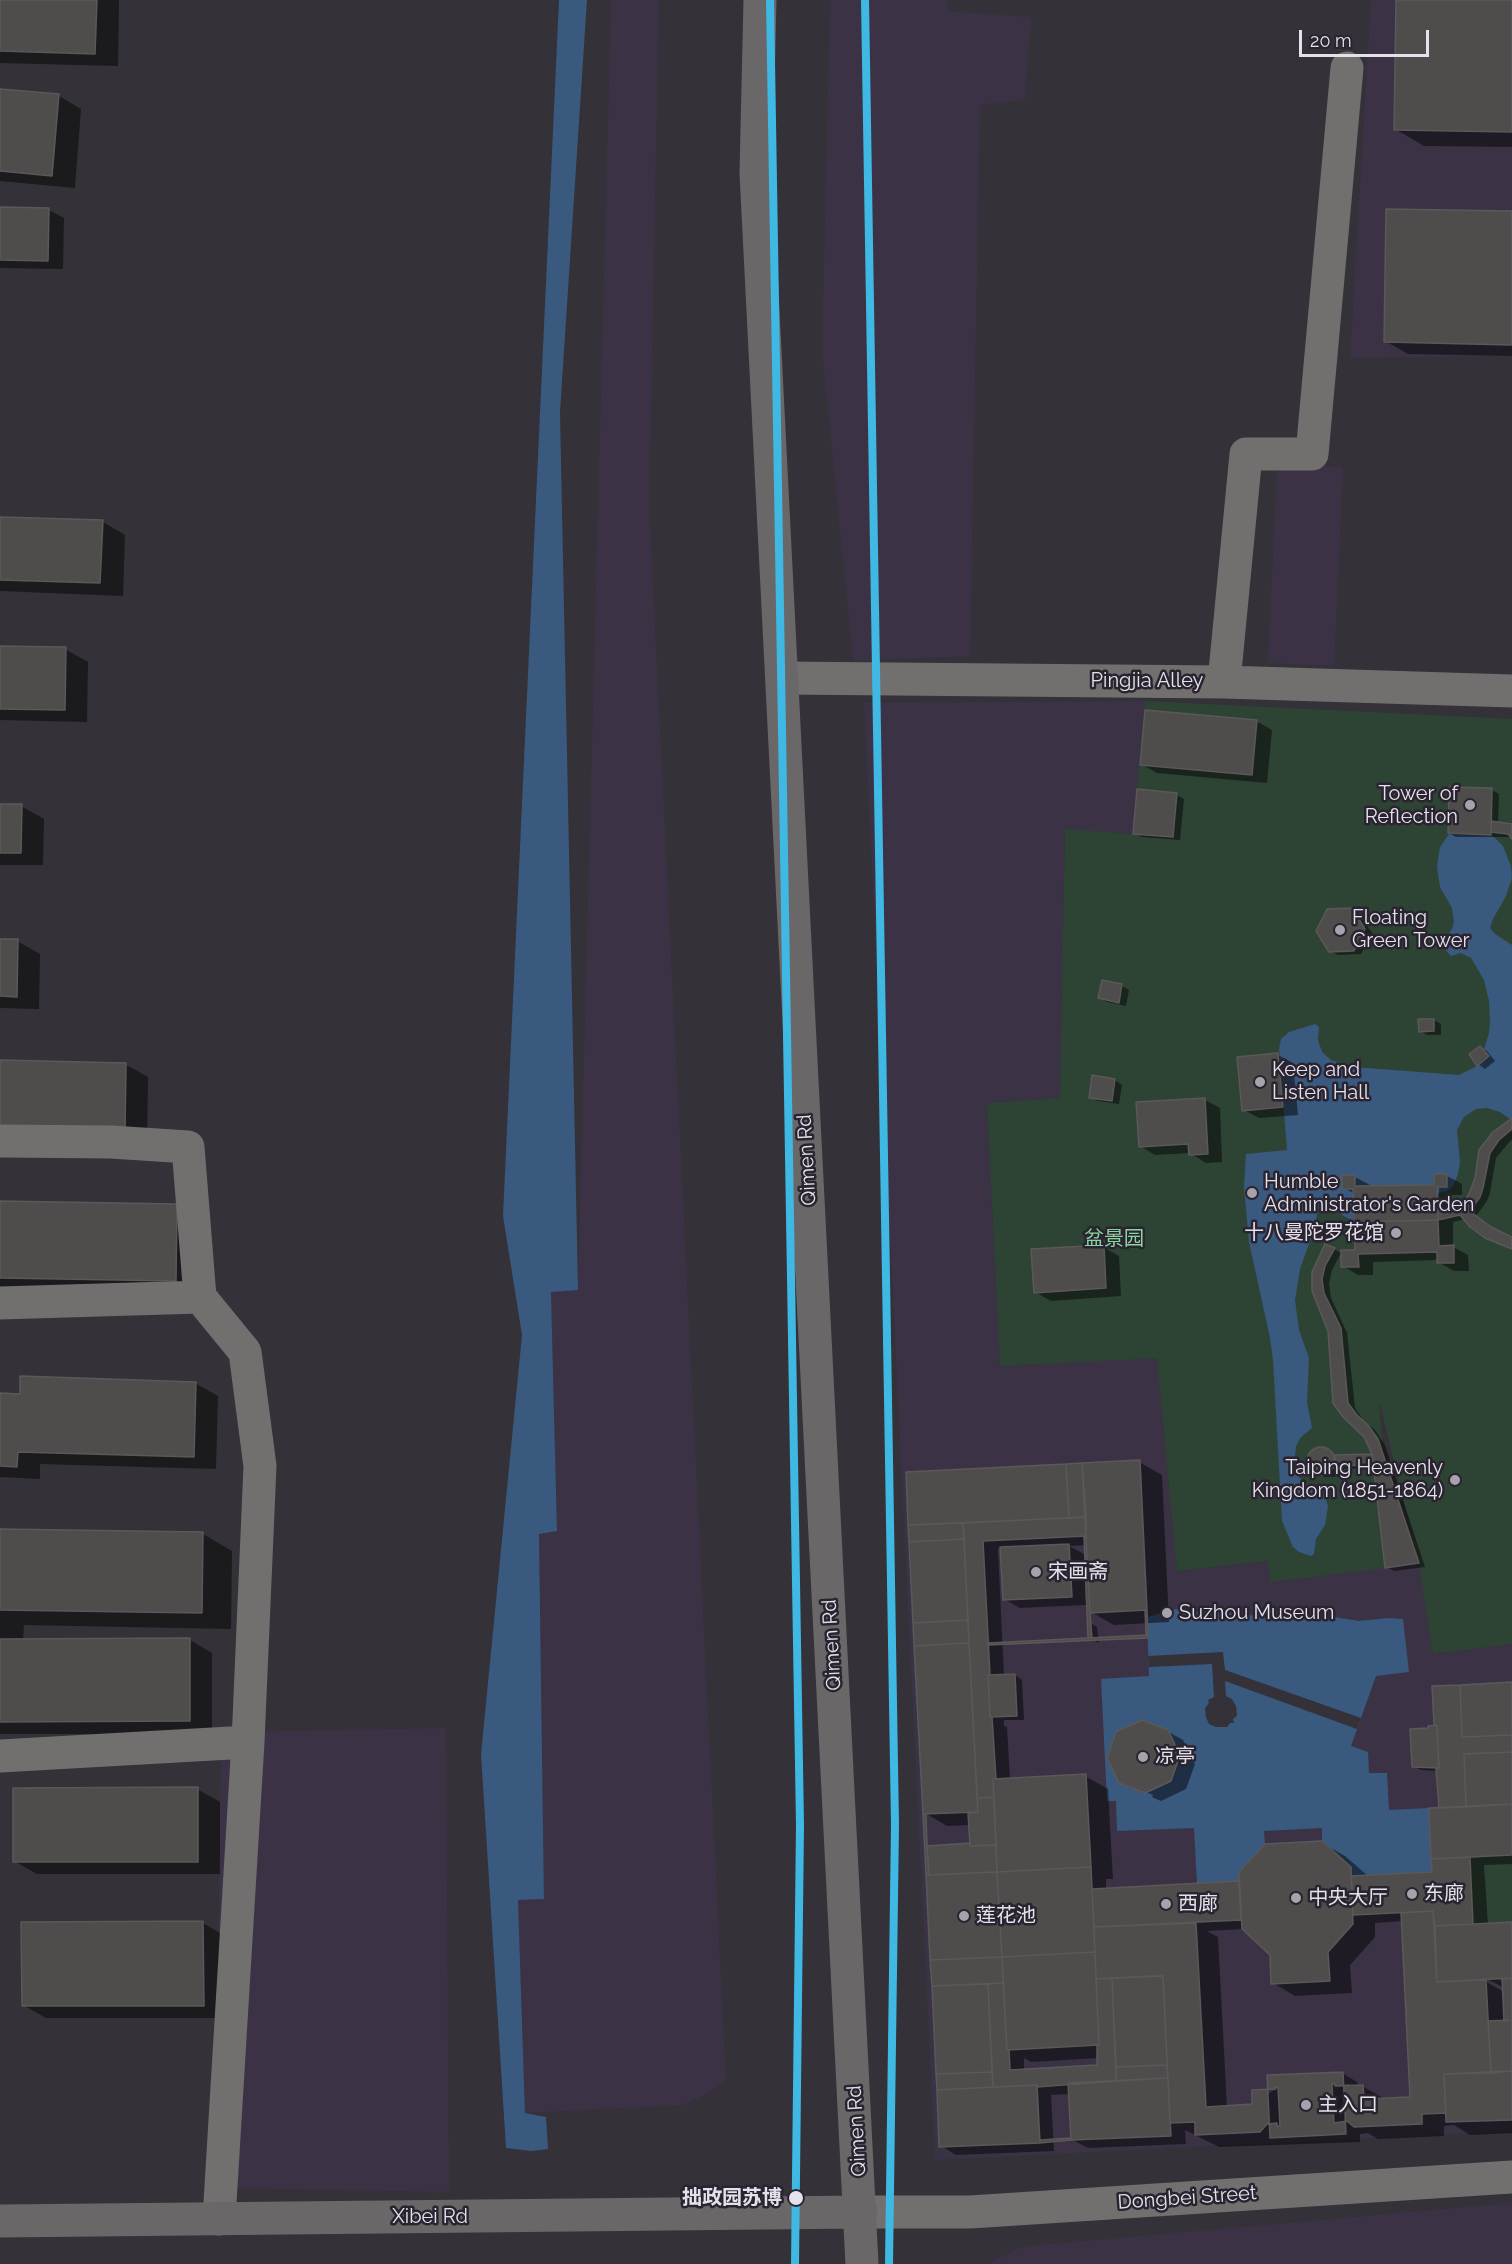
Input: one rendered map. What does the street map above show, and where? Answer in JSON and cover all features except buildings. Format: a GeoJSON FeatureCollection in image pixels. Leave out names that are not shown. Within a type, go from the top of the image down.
{"type":"FeatureCollection","features":[{"type":"Feature","properties":{"kind":"main road","name":"Qimen Rd"},"geometry":{"type":"LineString","coordinates":[[760,0],[756,173],[862,2264]]}},
{"type":"Feature","properties":{"kind":"main road","name":"Xibei Rd"},"geometry":{"type":"LineString","coordinates":[[0,2221],[861,2212]]}},
{"type":"Feature","properties":{"kind":"street"},"geometry":{"type":"LineString","coordinates":[[1224,682],[1246,454],[1312,454],[1347,68]]}},
{"type":"Feature","properties":{"kind":"street","name":"Pingjia Alley"},"geometry":{"type":"LineString","coordinates":[[783,678],[1224,682],[1512,692]]}},
{"type":"Feature","properties":{"kind":"street"},"geometry":{"type":"LineString","coordinates":[[0,1141],[111,1142],[188,1147],[200,1297],[245,1353],[260,1466],[248,1742],[219,2218]]}},
{"type":"Feature","properties":{"kind":"street"},"geometry":{"type":"LineString","coordinates":[[0,1303],[200,1297]]}},
{"type":"Feature","properties":{"kind":"street"},"geometry":{"type":"LineString","coordinates":[[0,1756],[248,1742]]}},
{"type":"Feature","properties":{"kind":"street","name":"Dongbei Street"},"geometry":{"type":"LineString","coordinates":[[861,2212],[970,2212],[1512,2177]]}},
{"type":"Feature","properties":{"kind":"shaded area"},"geometry":{"type":"Polygon","coordinates":[[[611,0],[659,0],[649,505],[726,2080],[707,2094],[684,2105],[525,2113],[518,1900],[544,1899],[539,1533],[557,1531],[551,1292],[578,1289],[611,0]]]}},
{"type":"Feature","properties":{"kind":"shaded area"},"geometry":{"type":"Polygon","coordinates":[[[830,0],[947,0],[947,11],[1031,17],[1025,100],[980,105],[970,656],[853,661],[822,350],[830,0]]]}},
{"type":"Feature","properties":{"kind":"shaded area"},"geometry":{"type":"Polygon","coordinates":[[[1371,0],[1512,0],[1512,356],[1350,358],[1371,0]]]}},
{"type":"Feature","properties":{"kind":"shaded area"},"geometry":{"type":"Polygon","coordinates":[[[1277,464],[1343,467],[1334,666],[1268,663],[1277,464]]]}},
{"type":"Feature","properties":{"kind":"shaded area","name":"Suzhou Museum"},"geometry":{"type":"Polygon","coordinates":[[[1145,701],[1133,834],[1065,830],[1060,1098],[987,1103],[1000,1366],[1157,1357],[1177,1571],[1269,1561],[1272,1582],[1419,1563],[1433,1654],[1512,1644],[1512,2131],[935,2160],[864,703],[1145,701]]]}},
{"type":"Feature","properties":{"kind":"shaded area"},"geometry":{"type":"Polygon","coordinates":[[[446,1728],[449,2192],[217,2188],[221,1732],[446,1728]]]}},
{"type":"Feature","properties":{"kind":"shaded area"},"geometry":{"type":"Polygon","coordinates":[[[1512,2203],[1512,2264],[989,2264],[1018,2248],[1040,2245],[1512,2203]]]}},
{"type":"Feature","properties":{"kind":"green space","name":"Humble Administrator's Garden"},"geometry":{"type":"Polygon","coordinates":[[[1145,701],[1512,719],[1512,1644],[1433,1654],[1419,1564],[1271,1582],[1268,1561],[1177,1571],[1157,1358],[1000,1366],[987,1103],[1060,1098],[1065,829],[1133,834],[1145,701]],[[1379,1400],[1383,1452],[1416,1553],[1379,1400]]]}},
{"type":"Feature","properties":{"kind":"green space"},"geometry":{"type":"Polygon","coordinates":[[[1512,1855],[1512,1922],[1473,1924],[1470,1857],[1512,1855]]]}},
{"type":"Feature","properties":{"kind":"water"},"geometry":{"type":"Polygon","coordinates":[[[559,0],[587,0],[560,412],[578,1290],[551,1292],[557,1531],[539,1534],[544,1899],[518,1900],[525,2113],[546,2117],[548,2149],[531,2151],[506,2148],[481,1754],[522,1335],[503,1216],[559,0]]]}},
{"type":"Feature","properties":{"kind":"water"},"geometry":{"type":"Polygon","coordinates":[[[1449,834],[1493,836],[1503,846],[1511,866],[1512,878],[1506,896],[1490,928],[1512,945],[1512,1118],[1487,1108],[1476,1109],[1464,1117],[1457,1130],[1460,1162],[1458,1174],[1453,1186],[1447,1191],[1438,1193],[1438,1188],[1448,1187],[1447,1174],[1434,1174],[1433,1185],[1357,1187],[1355,1175],[1342,1175],[1342,1189],[1353,1189],[1353,1221],[1342,1215],[1330,1197],[1325,1198],[1319,1205],[1314,1230],[1300,1269],[1295,1300],[1299,1330],[1309,1358],[1307,1402],[1312,1428],[1301,1437],[1296,1446],[1294,1466],[1304,1483],[1324,1493],[1328,1506],[1325,1525],[1316,1539],[1314,1554],[1311,1556],[1293,1547],[1282,1521],[1273,1360],[1249,1242],[1244,1187],[1246,1154],[1287,1150],[1279,1049],[1281,1039],[1289,1032],[1315,1024],[1319,1027],[1318,1040],[1322,1052],[1331,1060],[1353,1067],[1459,1075],[1489,1057],[1484,1049],[1490,1021],[1489,1001],[1484,980],[1471,958],[1461,953],[1451,956],[1441,945],[1454,922],[1452,908],[1440,887],[1437,867],[1440,847],[1449,834]]]}},
{"type":"Feature","properties":{"kind":"water"},"geometry":{"type":"Polygon","coordinates":[[[1180,1608],[1200,1612],[1214,1609],[1225,1613],[1315,1618],[1327,1621],[1334,1617],[1359,1621],[1403,1619],[1409,1672],[1376,1676],[1351,1746],[1368,1752],[1369,1773],[1387,1773],[1389,1810],[1429,1808],[1432,1872],[1351,1876],[1351,1867],[1322,1841],[1322,1828],[1264,1831],[1265,1844],[1239,1872],[1239,1881],[1197,1884],[1194,1828],[1117,1831],[1116,1801],[1107,1801],[1101,1679],[1149,1676],[1147,1617],[1180,1608]]]}},
{"type":"Feature","properties":{"kind":"pier"},"geometry":{"type":"Polygon","coordinates":[[[1223,1652],[1225,1670],[1361,1718],[1357,1729],[1225,1681],[1226,1696],[1232,1699],[1236,1706],[1237,1716],[1233,1719],[1234,1723],[1230,1723],[1227,1727],[1216,1727],[1209,1724],[1205,1708],[1209,1703],[1208,1700],[1214,1697],[1212,1664],[1149,1667],[1148,1656],[1223,1652]]]}},
{"type":"Feature","properties":{"kind":"transit line"},"geometry":{"type":"LineString","coordinates":[[770,0],[800,1824],[795,2264]]}},
{"type":"Feature","properties":{"kind":"transit line"},"geometry":{"type":"LineString","coordinates":[[865,0],[895,1824],[889,2264]]}},
{"type":"Feature","properties":{"kind":"place","name":"Tower of Reflection"},"geometry":{"type":"Point","coordinates":[1470,805]}},
{"type":"Feature","properties":{"kind":"place","name":"Floating Green Tower"},"geometry":{"type":"Point","coordinates":[1340,930]}},
{"type":"Feature","properties":{"kind":"place","name":"Keep and Listen Hall"},"geometry":{"type":"Point","coordinates":[1260,1082]}},
{"type":"Feature","properties":{"kind":"place","name":"Humble Administrator's Garden"},"geometry":{"type":"Point","coordinates":[1252,1193]}},
{"type":"Feature","properties":{"kind":"place","name":"十八曼陀罗花馆"},"geometry":{"type":"Point","coordinates":[1396,1233]}},
{"type":"Feature","properties":{"kind":"place","name":"Taiping Heavenly Kingdom (1851-1864)"},"geometry":{"type":"Point","coordinates":[1455,1480]}},
{"type":"Feature","properties":{"kind":"place","name":"宋画斋"},"geometry":{"type":"Point","coordinates":[1036,1572]}},
{"type":"Feature","properties":{"kind":"place","name":"Suzhou Museum"},"geometry":{"type":"Point","coordinates":[1167,1613]}},
{"type":"Feature","properties":{"kind":"place","name":"凉亭"},"geometry":{"type":"Point","coordinates":[1143,1757]}},
{"type":"Feature","properties":{"kind":"place","name":"东廊"},"geometry":{"type":"Point","coordinates":[1412,1894]}},
{"type":"Feature","properties":{"kind":"place","name":"中央大厅"},"geometry":{"type":"Point","coordinates":[1296,1898]}},
{"type":"Feature","properties":{"kind":"place","name":"西廊"},"geometry":{"type":"Point","coordinates":[1166,1904]}},
{"type":"Feature","properties":{"kind":"place","name":"莲花池"},"geometry":{"type":"Point","coordinates":[964,1916]}},
{"type":"Feature","properties":{"kind":"place","name":"主入口"},"geometry":{"type":"Point","coordinates":[1306,2105]}},
{"type":"Feature","properties":{"kind":"place","name":"拙政园苏博"},"geometry":{"type":"Point","coordinates":[796,2198]}},
{"type":"Feature","properties":{"kind":"park label","name":"盆景园"},"geometry":{"type":"Point","coordinates":[1114,1239]}}]}
